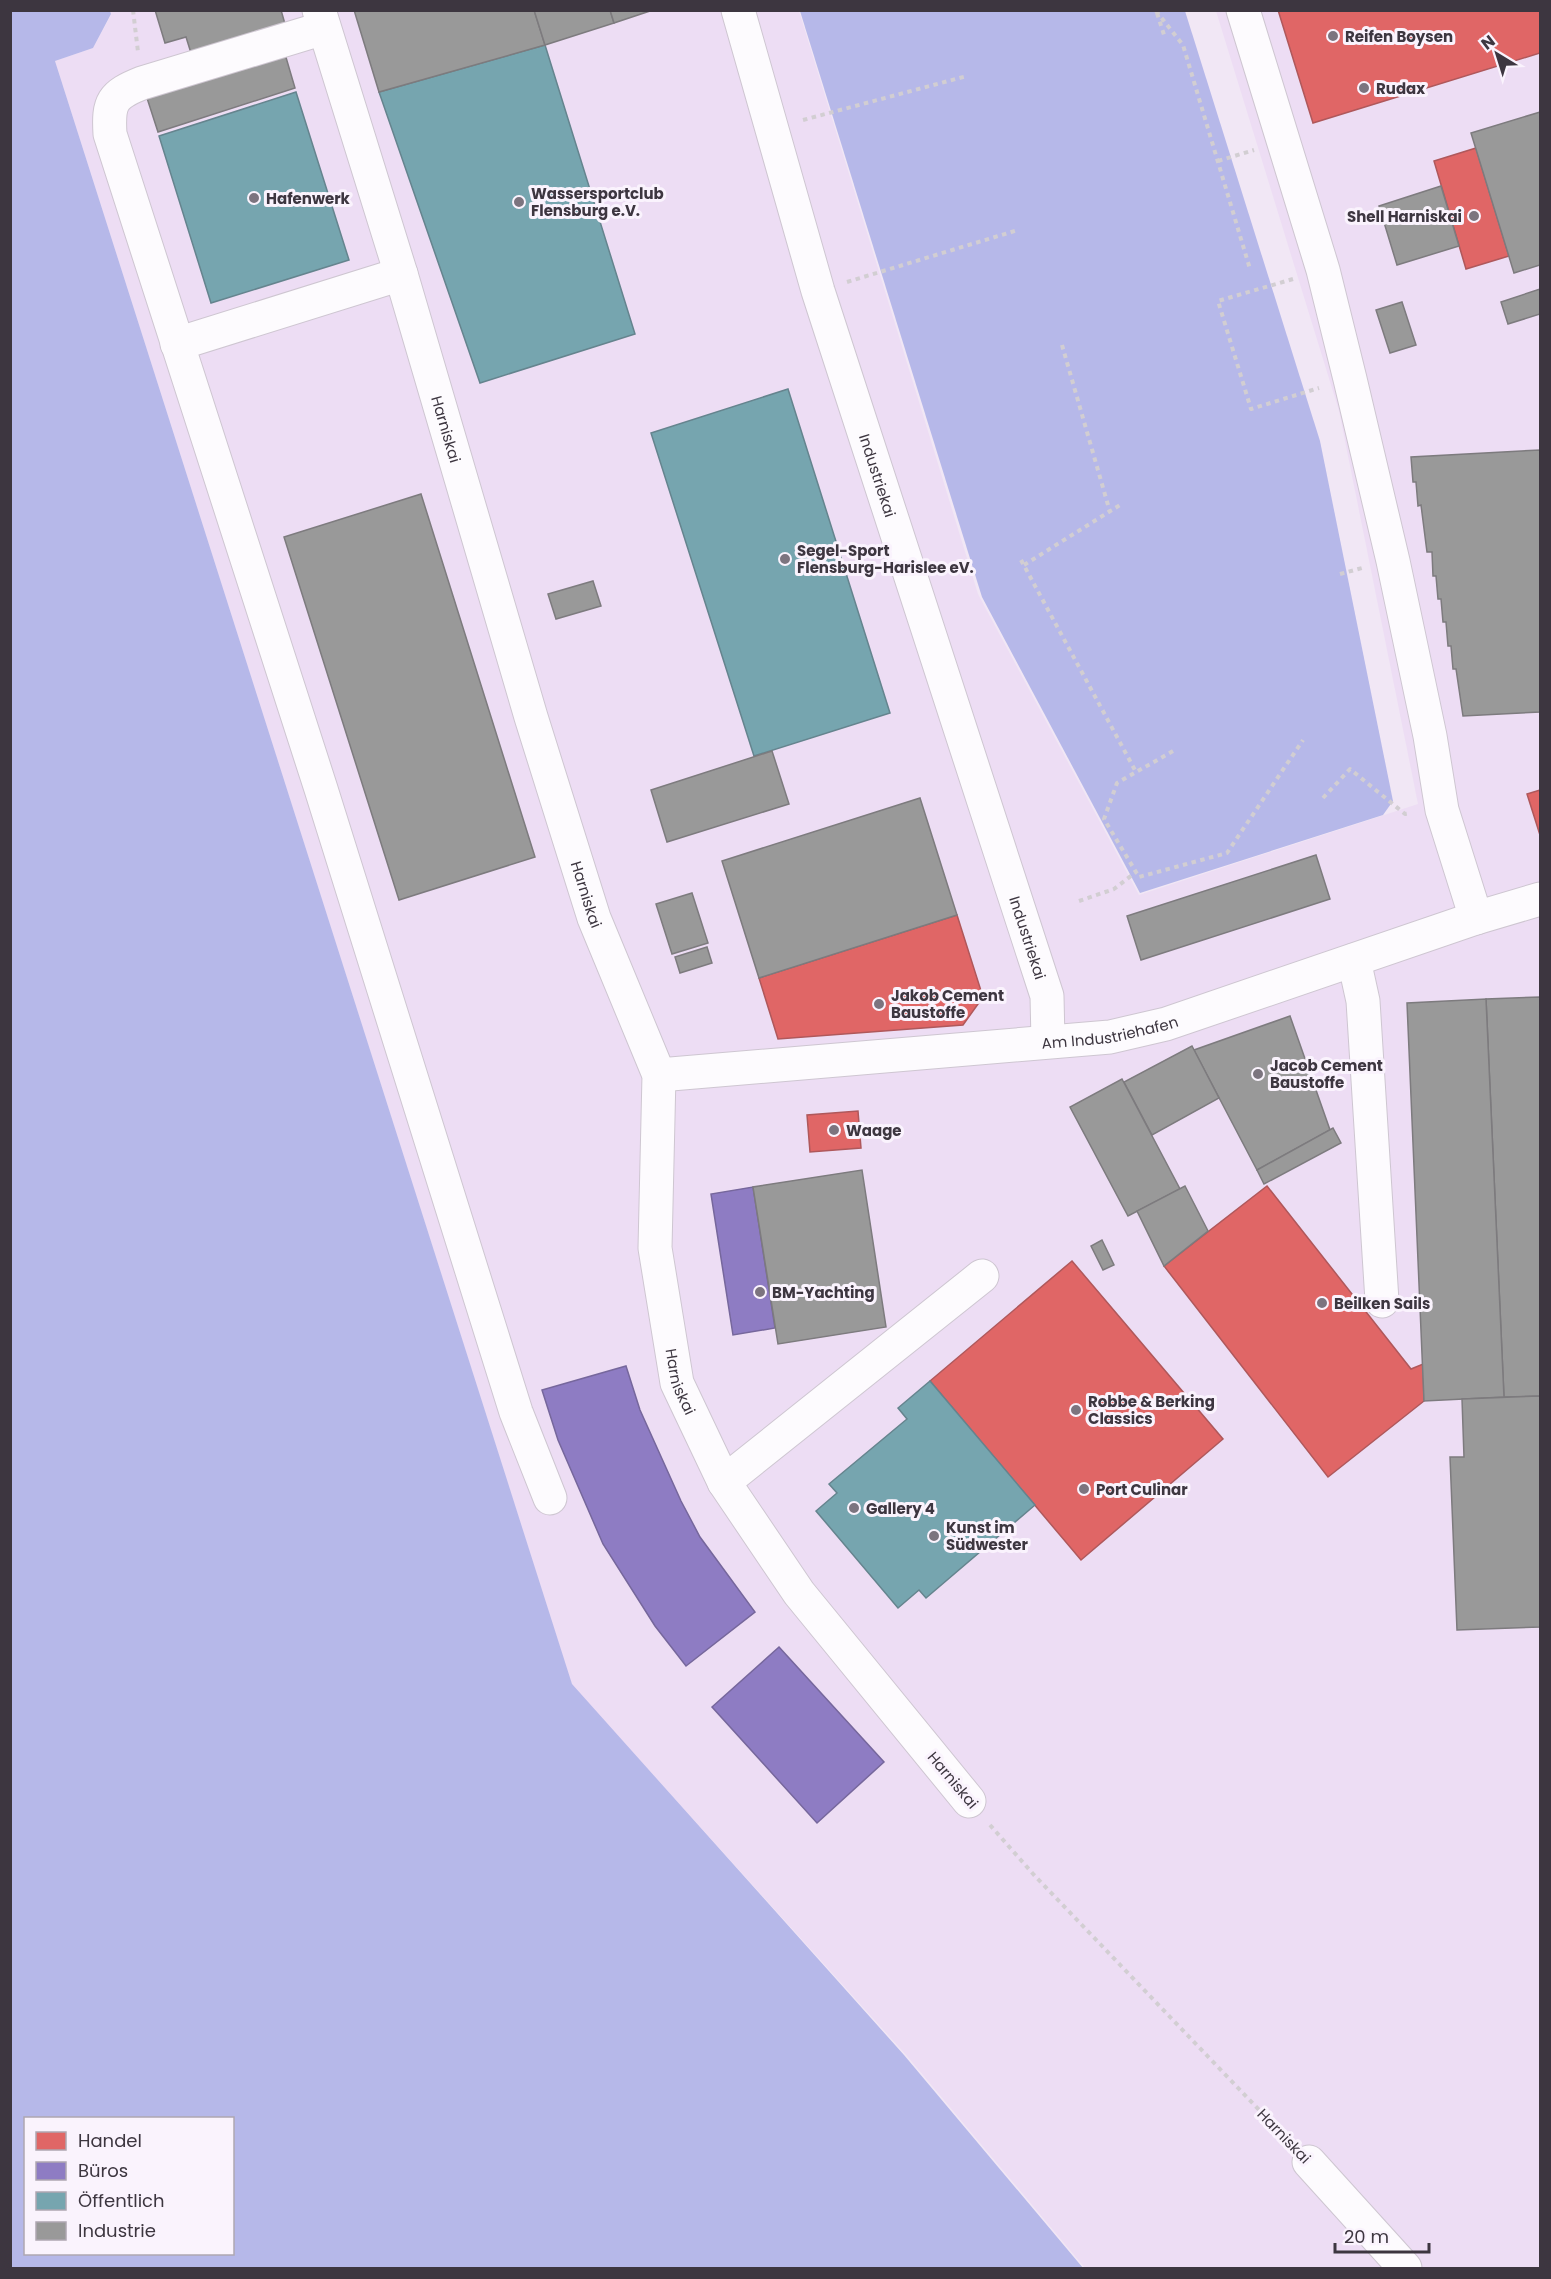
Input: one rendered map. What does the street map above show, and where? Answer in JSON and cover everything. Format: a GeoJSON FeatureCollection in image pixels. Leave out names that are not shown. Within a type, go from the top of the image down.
{"type":"FeatureCollection","features":[{"type":"Feature","properties":{"kind":"lane","name":"Industriekai"},"geometry":{"type":"LineString","coordinates":[[738,10],[818,291],[1047,996],[1048,1041]]}},
{"type":"Feature","properties":{"kind":"lane"},"geometry":{"type":"LineString","coordinates":[[1243,10],[1323,270],[1403,608],[1442,810],[1476,918]]}},
{"type":"Feature","properties":{"kind":"lane","name":"Harniskai"},"geometry":{"type":"LineString","coordinates":[[550,1498],[516,1412],[324,800],[110,134],[109,110],[120,92],[321,19],[401,274],[527,706],[591,907],[659,1075],[656,1248],[677,1383],[724,1482],[800,1593],[969,1801]]}},
{"type":"Feature","properties":{"kind":"lane"},"geometry":{"type":"LineString","coordinates":[[177,344],[401,274]]}},
{"type":"Feature","properties":{"kind":"lane","name":"Am Industriehafen"},"geometry":{"type":"LineString","coordinates":[[659,1075],[1110,1037],[1166,1024],[1476,918],[1540,899]]}},
{"type":"Feature","properties":{"kind":"lane"},"geometry":{"type":"LineString","coordinates":[[1354,960],[1363,1000],[1382,1301]]}},
{"type":"Feature","properties":{"kind":"lane"},"geometry":{"type":"LineString","coordinates":[[724,1482],[982,1276]]}},
{"type":"Feature","properties":{"kind":"lane","name":"Harniskai"},"geometry":{"type":"LineString","coordinates":[[1309,2163],[1405,2268]]}},
{"type":"Feature","properties":{"kind":"path"},"geometry":{"type":"LineString","coordinates":[[133,10],[142,83]]}},
{"type":"Feature","properties":{"kind":"path"},"geometry":{"type":"LineString","coordinates":[[1156,11],[1165,38]]}},
{"type":"Feature","properties":{"kind":"path"},"geometry":{"type":"LineString","coordinates":[[1156,11],[1184,45],[1250,269]]}},
{"type":"Feature","properties":{"kind":"path"},"geometry":{"type":"LineString","coordinates":[[831,112],[967,76]]}},
{"type":"Feature","properties":{"kind":"path"},"geometry":{"type":"LineString","coordinates":[[883,271],[1018,230]]}},
{"type":"Feature","properties":{"kind":"path"},"geometry":{"type":"LineString","coordinates":[[1323,270],[1218,301],[1251,409],[1350,379]]}},
{"type":"Feature","properties":{"kind":"path"},"geometry":{"type":"LineString","coordinates":[[1062,345],[1110,512]]}},
{"type":"Feature","properties":{"kind":"path"},"geometry":{"type":"LineString","coordinates":[[1120,505],[1023,563],[1136,772]]}},
{"type":"Feature","properties":{"kind":"path"},"geometry":{"type":"LineString","coordinates":[[1340,574],[1360,568]]}},
{"type":"Feature","properties":{"kind":"path"},"geometry":{"type":"LineString","coordinates":[[1173,751],[1117,783],[1104,819],[1139,877],[1227,853],[1303,740]]}},
{"type":"Feature","properties":{"kind":"path"},"geometry":{"type":"LineString","coordinates":[[1323,798],[1350,769],[1405,814]]}},
{"type":"Feature","properties":{"kind":"path"},"geometry":{"type":"LineString","coordinates":[[1079,901],[1114,889],[1136,872]]}},
{"type":"Feature","properties":{"kind":"path","name":"Harniskai"},"geometry":{"type":"LineString","coordinates":[[969,1801],[1034,1875],[1309,2163]]}},
{"type":"Feature","properties":{"kind":"shaded area"},"geometry":{"type":"Polygon","coordinates":[[[110,11],[799,11],[978,594],[1139,895],[1418,804],[1339,411],[1216,11],[1540,11],[1540,2268],[1085,2268],[907,2056],[572,1685],[55,61],[93,48],[111,15],[110,11]]]}},
{"type":"Feature","properties":{"kind":"water"},"geometry":{"type":"Polygon","coordinates":[[[10,11],[110,11],[111,14],[93,48],[55,61],[572,1684],[904,2055],[1083,2268],[11,2268],[10,11]]]}},
{"type":"Feature","properties":{"kind":"water"},"geometry":{"type":"Polygon","coordinates":[[[800,11],[1185,11],[1320,441],[1393,801],[1383,815],[1140,893],[982,597],[800,11]]]}},
{"type":"Feature","properties":{"kind":"building: Handel","name":"Rudax"},"geometry":{"type":"Polygon","coordinates":[[[1278,10],[1540,10],[1540,53],[1313,123],[1278,10]]]}},
{"type":"Feature","properties":{"kind":"building: Handel","name":"Shell Harniskai"},"geometry":{"type":"Polygon","coordinates":[[[1476,148],[1509,256],[1466,269],[1434,161],[1476,148]]]}},
{"type":"Feature","properties":{"kind":"building: Handel"},"geometry":{"type":"Polygon","coordinates":[[[1540,790],[1540,835],[1527,794],[1540,790]]]}},
{"type":"Feature","properties":{"kind":"building: Handel"},"geometry":{"type":"Polygon","coordinates":[[[957,915],[983,997],[963,1025],[778,1039],[759,978],[957,915]]]}},
{"type":"Feature","properties":{"kind":"building: Handel"},"geometry":{"type":"Polygon","coordinates":[[[858,1111],[861,1148],[810,1152],[807,1115],[858,1111]]]}},
{"type":"Feature","properties":{"kind":"building: Handel"},"geometry":{"type":"Polygon","coordinates":[[[1267,1186],[1411,1369],[1423,1364],[1424,1401],[1328,1477],[1164,1266],[1267,1186]]]}},
{"type":"Feature","properties":{"kind":"building: Handel","name":"Robbe & Berking Classics"},"geometry":{"type":"Polygon","coordinates":[[[1072,1261],[1223,1439],[1081,1560],[930,1381],[1072,1261]]]}},
{"type":"Feature","properties":{"kind":"building: Büros"},"geometry":{"type":"Polygon","coordinates":[[[753,1187],[775,1328],[733,1335],[711,1194],[753,1187]]]}},
{"type":"Feature","properties":{"kind":"building: Büros"},"geometry":{"type":"Polygon","coordinates":[[[626,1366],[640,1410],[681,1501],[700,1537],[755,1612],[686,1666],[655,1626],[603,1544],[558,1440],[542,1390],[626,1366]]]}},
{"type":"Feature","properties":{"kind":"building: Büros"},"geometry":{"type":"Polygon","coordinates":[[[779,1647],[884,1762],[817,1823],[712,1707],[779,1647]]]}},
{"type":"Feature","properties":{"kind":"building: Öffentlich"},"geometry":{"type":"Polygon","coordinates":[[[545,45],[635,334],[480,383],[379,92],[545,45]]]}},
{"type":"Feature","properties":{"kind":"building: Öffentlich","name":"Hafenwerk"},"geometry":{"type":"Polygon","coordinates":[[[296,92],[349,260],[211,303],[159,136],[296,92]]]}},
{"type":"Feature","properties":{"kind":"building: Öffentlich"},"geometry":{"type":"Polygon","coordinates":[[[788,389],[890,713],[754,756],[651,433],[788,389]]]}},
{"type":"Feature","properties":{"kind":"building: Öffentlich"},"geometry":{"type":"Polygon","coordinates":[[[930,1381],[1035,1505],[926,1598],[919,1590],[898,1608],[816,1511],[837,1493],[829,1484],[907,1419],[898,1408],[930,1381]]]}},
{"type":"Feature","properties":{"kind":"building: Industrie"},"geometry":{"type":"Polygon","coordinates":[[[155,10],[281,10],[285,24],[191,53],[186,37],[165,43],[155,10]]]}},
{"type":"Feature","properties":{"kind":"building: Industrie"},"geometry":{"type":"Polygon","coordinates":[[[354,10],[534,10],[545,45],[379,92],[354,10]]]}},
{"type":"Feature","properties":{"kind":"building: Industrie"},"geometry":{"type":"Polygon","coordinates":[[[534,10],[610,10],[614,23],[545,45],[534,10]]]}},
{"type":"Feature","properties":{"kind":"building: Industrie"},"geometry":{"type":"Polygon","coordinates":[[[610,10],[653,10],[614,23],[610,10]]]}},
{"type":"Feature","properties":{"kind":"building: Industrie"},"geometry":{"type":"Polygon","coordinates":[[[285,54],[295,88],[158,132],[147,98],[285,54]]]}},
{"type":"Feature","properties":{"kind":"building: Industrie"},"geometry":{"type":"Polygon","coordinates":[[[1540,112],[1540,265],[1514,273],[1471,133],[1540,112]]]}},
{"type":"Feature","properties":{"kind":"building: Industrie"},"geometry":{"type":"Polygon","coordinates":[[[1441,186],[1459,246],[1397,265],[1379,206],[1441,186]]]}},
{"type":"Feature","properties":{"kind":"building: Industrie"},"geometry":{"type":"Polygon","coordinates":[[[1540,289],[1540,314],[1508,324],[1501,302],[1540,289]]]}},
{"type":"Feature","properties":{"kind":"building: Industrie"},"geometry":{"type":"Polygon","coordinates":[[[1402,302],[1416,345],[1390,353],[1376,310],[1402,302]]]}},
{"type":"Feature","properties":{"kind":"building: Industrie"},"geometry":{"type":"Polygon","coordinates":[[[1540,450],[1540,712],[1463,716],[1456,669],[1453,669],[1451,646],[1448,646],[1446,622],[1443,622],[1441,599],[1438,599],[1436,576],[1433,576],[1432,552],[1427,552],[1421,505],[1418,506],[1416,482],[1413,482],[1411,457],[1540,450]]]}},
{"type":"Feature","properties":{"kind":"building: Industrie"},"geometry":{"type":"Polygon","coordinates":[[[421,494],[535,857],[399,900],[284,537],[421,494]]]}},
{"type":"Feature","properties":{"kind":"building: Industrie"},"geometry":{"type":"Polygon","coordinates":[[[593,581],[601,606],[556,619],[548,594],[593,581]]]}},
{"type":"Feature","properties":{"kind":"building: Industrie"},"geometry":{"type":"Polygon","coordinates":[[[772,751],[789,804],[667,842],[651,790],[772,751]]]}},
{"type":"Feature","properties":{"kind":"building: Industrie"},"geometry":{"type":"Polygon","coordinates":[[[920,798],[957,915],[759,978],[722,861],[920,798]]]}},
{"type":"Feature","properties":{"kind":"building: Industrie"},"geometry":{"type":"Polygon","coordinates":[[[1316,855],[1330,899],[1141,960],[1127,916],[1316,855]]]}},
{"type":"Feature","properties":{"kind":"building: Industrie"},"geometry":{"type":"Polygon","coordinates":[[[692,893],[708,943],[672,954],[656,904],[692,893]]]}},
{"type":"Feature","properties":{"kind":"building: Industrie"},"geometry":{"type":"Polygon","coordinates":[[[707,947],[712,963],[680,973],[675,957],[707,947]]]}},
{"type":"Feature","properties":{"kind":"building: Industrie"},"geometry":{"type":"Polygon","coordinates":[[[1540,997],[1540,1396],[1504,1397],[1486,999],[1540,997]]]}},
{"type":"Feature","properties":{"kind":"building: Industrie"},"geometry":{"type":"Polygon","coordinates":[[[1486,999],[1504,1397],[1424,1401],[1407,1003],[1486,999]]]}},
{"type":"Feature","properties":{"kind":"building: Industrie","name":"Jacob Cement Baustoffe"},"geometry":{"type":"Polygon","coordinates":[[[1290,1016],[1330,1130],[1257,1170],[1194,1050],[1290,1016]]]}},
{"type":"Feature","properties":{"kind":"building: Industrie"},"geometry":{"type":"Polygon","coordinates":[[[1192,1046],[1219,1098],[1152,1135],[1124,1082],[1192,1046]]]}},
{"type":"Feature","properties":{"kind":"building: Industrie"},"geometry":{"type":"Polygon","coordinates":[[[1122,1079],[1180,1189],[1128,1216],[1070,1107],[1122,1079]]]}},
{"type":"Feature","properties":{"kind":"building: Industrie"},"geometry":{"type":"Polygon","coordinates":[[[1333,1128],[1341,1143],[1264,1184],[1257,1170],[1333,1128]]]}},
{"type":"Feature","properties":{"kind":"building: Industrie"},"geometry":{"type":"Polygon","coordinates":[[[862,1170],[886,1327],[778,1344],[753,1187],[862,1170]]]}},
{"type":"Feature","properties":{"kind":"building: Industrie"},"geometry":{"type":"Polygon","coordinates":[[[1185,1186],[1208,1231],[1164,1266],[1137,1211],[1185,1186]]]}},
{"type":"Feature","properties":{"kind":"building: Industrie"},"geometry":{"type":"Polygon","coordinates":[[[1102,1240],[1114,1265],[1103,1270],[1091,1246],[1102,1240]]]}},
{"type":"Feature","properties":{"kind":"building: Industrie"},"geometry":{"type":"Polygon","coordinates":[[[1540,1396],[1540,1627],[1457,1630],[1450,1457],[1464,1457],[1462,1399],[1540,1396]]]}},
{"type":"Feature","properties":{"kind":"place","name":"Reifen Boysen"},"geometry":{"type":"Point","coordinates":[1333,36]}},
{"type":"Feature","properties":{"kind":"place","name":"Rudax"},"geometry":{"type":"Point","coordinates":[1364,88]}},
{"type":"Feature","properties":{"kind":"place","name":"Hafenwerk"},"geometry":{"type":"Point","coordinates":[254,198]}},
{"type":"Feature","properties":{"kind":"place","name":"Wassersportclub Flensburg e.V."},"geometry":{"type":"Point","coordinates":[519,202]}},
{"type":"Feature","properties":{"kind":"place","name":"Shell Harniskai"},"geometry":{"type":"Point","coordinates":[1474,216]}},
{"type":"Feature","properties":{"kind":"place","name":"Segel-Sport Flensburg-Harislee eV."},"geometry":{"type":"Point","coordinates":[785,559]}},
{"type":"Feature","properties":{"kind":"place","name":"Jakob Cement Baustoffe"},"geometry":{"type":"Point","coordinates":[879,1004]}},
{"type":"Feature","properties":{"kind":"place","name":"Jacob Cement Baustoffe"},"geometry":{"type":"Point","coordinates":[1258,1074]}},
{"type":"Feature","properties":{"kind":"place","name":"Waage"},"geometry":{"type":"Point","coordinates":[834,1130]}},
{"type":"Feature","properties":{"kind":"place","name":"BM-Yachting"},"geometry":{"type":"Point","coordinates":[760,1292]}},
{"type":"Feature","properties":{"kind":"place","name":"Beilken Sails"},"geometry":{"type":"Point","coordinates":[1322,1303]}},
{"type":"Feature","properties":{"kind":"place","name":"Robbe & Berking Classics"},"geometry":{"type":"Point","coordinates":[1076,1410]}},
{"type":"Feature","properties":{"kind":"place","name":"Port Culinar"},"geometry":{"type":"Point","coordinates":[1084,1489]}},
{"type":"Feature","properties":{"kind":"place","name":"Gallery 4"},"geometry":{"type":"Point","coordinates":[854,1508]}},
{"type":"Feature","properties":{"kind":"place","name":"Kunst im Südwester"},"geometry":{"type":"Point","coordinates":[934,1536]}}]}
